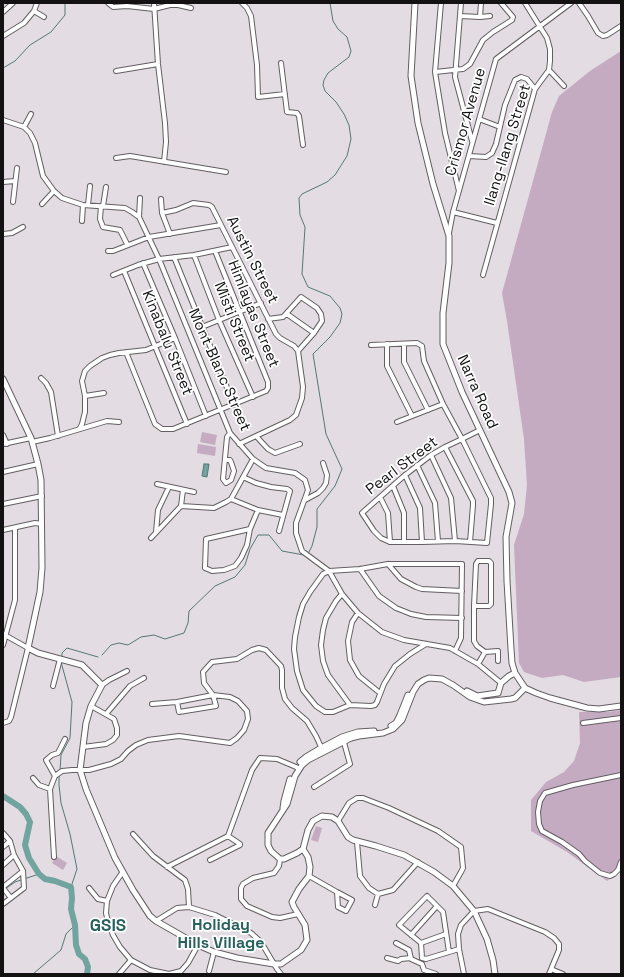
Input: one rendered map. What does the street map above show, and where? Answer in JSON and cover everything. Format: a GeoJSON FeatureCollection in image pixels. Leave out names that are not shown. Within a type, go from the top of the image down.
{"type":"FeatureCollection","features":[{"type":"Feature","properties":{"kind":"street"},"geometry":{"type":"LineString","coordinates":[[3,12],[13,3]]}},
{"type":"Feature","properties":{"kind":"street"},"geometry":{"type":"LineString","coordinates":[[3,36],[24,23],[34,11],[37,3]]}},
{"type":"Feature","properties":{"kind":"street"},"geometry":{"type":"LineString","coordinates":[[108,3],[113,7],[154,9],[170,5],[178,5],[191,8]]}},
{"type":"Feature","properties":{"kind":"street"},"geometry":{"type":"LineString","coordinates":[[154,3],[158,64],[165,123],[166,142],[164,162]]}},
{"type":"Feature","properties":{"kind":"street"},"geometry":{"type":"LineString","coordinates":[[242,3],[247,8],[251,16],[257,65],[258,97],[285,94]]}},
{"type":"Feature","properties":{"kind":"street","name":"Narra Road"},"geometry":{"type":"LineString","coordinates":[[414,3],[411,76],[418,123],[449,236],[449,263],[443,313],[443,344],[462,392],[509,492],[512,503],[506,537],[511,649],[515,673],[525,688]]}},
{"type":"Feature","properties":{"kind":"street"},"geometry":{"type":"LineString","coordinates":[[441,3],[435,72],[445,133],[459,191]]}},
{"type":"Feature","properties":{"kind":"street"},"geometry":{"type":"LineString","coordinates":[[461,3],[455,77],[472,142]]}},
{"type":"Feature","properties":{"kind":"street"},"geometry":{"type":"LineString","coordinates":[[480,17],[481,3]]}},
{"type":"Feature","properties":{"kind":"street"},"geometry":{"type":"LineString","coordinates":[[435,72],[463,69],[470,64],[483,40],[512,20],[513,17],[501,3]]}},
{"type":"Feature","properties":{"kind":"street","name":"Ilang-Ilang Street"},"geometry":{"type":"LineString","coordinates":[[483,275],[535,89],[549,70],[550,49],[547,38],[525,3]]}},
{"type":"Feature","properties":{"kind":"street","name":"Crismor Avenue"},"geometry":{"type":"LineString","coordinates":[[449,236],[453,212],[496,59],[571,3]]}},
{"type":"Feature","properties":{"kind":"street"},"geometry":{"type":"LineString","coordinates":[[579,3],[598,34],[603,36],[607,35],[621,26]]}},
{"type":"Feature","properties":{"kind":"street"},"geometry":{"type":"LineString","coordinates":[[34,11],[44,17]]}},
{"type":"Feature","properties":{"kind":"street"},"geometry":{"type":"LineString","coordinates":[[460,16],[490,16]]}},
{"type":"Feature","properties":{"kind":"street"},"geometry":{"type":"LineString","coordinates":[[281,63],[287,112],[297,113],[299,116],[303,145]]}},
{"type":"Feature","properties":{"kind":"street"},"geometry":{"type":"LineString","coordinates":[[116,71],[158,64]]}},
{"type":"Feature","properties":{"kind":"street"},"geometry":{"type":"LineString","coordinates":[[549,70],[564,86]]}},
{"type":"Feature","properties":{"kind":"street"},"geometry":{"type":"LineString","coordinates":[[469,156],[486,157],[492,153],[496,144],[505,105],[515,80],[521,77],[527,79],[535,89]]}},
{"type":"Feature","properties":{"kind":"street"},"geometry":{"type":"LineString","coordinates":[[24,127],[31,114]]}},
{"type":"Feature","properties":{"kind":"street"},"geometry":{"type":"LineString","coordinates":[[478,119],[500,127]]}},
{"type":"Feature","properties":{"kind":"street"},"geometry":{"type":"LineString","coordinates":[[3,120],[24,127],[33,138],[41,171],[46,182],[62,198],[83,205],[125,208],[139,217]]}},
{"type":"Feature","properties":{"kind":"street"},"geometry":{"type":"LineString","coordinates":[[116,158],[130,156],[226,172]]}},
{"type":"Feature","properties":{"kind":"street"},"geometry":{"type":"LineString","coordinates":[[13,202],[17,168]]}},
{"type":"Feature","properties":{"kind":"street"},"geometry":{"type":"LineString","coordinates":[[3,182],[15,181]]}},
{"type":"Feature","properties":{"kind":"street"},"geometry":{"type":"LineString","coordinates":[[88,205],[90,186]]}},
{"type":"Feature","properties":{"kind":"street"},"geometry":{"type":"LineString","coordinates":[[106,186],[100,219],[103,227],[120,230],[128,244]]}},
{"type":"Feature","properties":{"kind":"street"},"geometry":{"type":"LineString","coordinates":[[42,204],[54,191]]}},
{"type":"Feature","properties":{"kind":"street"},"geometry":{"type":"LineString","coordinates":[[139,217],[140,198]]}},
{"type":"Feature","properties":{"kind":"street"},"geometry":{"type":"LineString","coordinates":[[161,199],[162,214],[170,234]]}},
{"type":"Feature","properties":{"kind":"street","name":"Austin Street"},"geometry":{"type":"LineString","coordinates":[[162,214],[193,203],[209,205],[214,210],[278,337],[294,346],[298,351]]}},
{"type":"Feature","properties":{"kind":"street"},"geometry":{"type":"LineString","coordinates":[[82,221],[83,205]]}},
{"type":"Feature","properties":{"kind":"street"},"geometry":{"type":"LineString","coordinates":[[453,212],[497,223]]}},
{"type":"Feature","properties":{"kind":"street","name":"Mont Blanc Street"},"geometry":{"type":"LineString","coordinates":[[139,217],[159,259],[230,433],[254,459],[266,468],[270,470],[295,473],[305,480],[308,490],[296,523],[296,533],[302,551],[311,559],[329,570]]}},
{"type":"Feature","properties":{"kind":"street"},"geometry":{"type":"LineString","coordinates":[[108,251],[114,251],[128,244],[149,237],[221,225]]}},
{"type":"Feature","properties":{"kind":"street"},"geometry":{"type":"LineString","coordinates":[[3,234],[12,233],[23,227]]}},
{"type":"Feature","properties":{"kind":"street"},"geometry":{"type":"LineString","coordinates":[[113,275],[143,263],[159,259],[194,255],[232,247]]}},
{"type":"Feature","properties":{"kind":"street","name":"Himlayas Street"},"geometry":{"type":"LineString","coordinates":[[126,352],[155,424],[159,428],[167,430],[187,424],[266,391],[269,385],[215,251]]}},
{"type":"Feature","properties":{"kind":"street","name":"Misti Street"},"geometry":{"type":"LineString","coordinates":[[194,255],[219,320],[253,397]]}},
{"type":"Feature","properties":{"kind":"street"},"geometry":{"type":"LineString","coordinates":[[174,257],[234,405]]}},
{"type":"Feature","properties":{"kind":"street"},"geometry":{"type":"LineString","coordinates":[[143,263],[206,416]]}},
{"type":"Feature","properties":{"kind":"street","name":"Kinabalu Street"},"geometry":{"type":"LineString","coordinates":[[124,271],[187,424]]}},
{"type":"Feature","properties":{"kind":"street"},"geometry":{"type":"LineString","coordinates":[[239,444],[290,420],[298,411],[302,398],[303,387],[298,351],[320,326],[322,318],[318,308],[305,298],[301,297],[287,314],[281,318],[268,319]]}},
{"type":"Feature","properties":{"kind":"street"},"geometry":{"type":"LineString","coordinates":[[202,327],[261,303]]}},
{"type":"Feature","properties":{"kind":"street"},"geometry":{"type":"LineString","coordinates":[[287,314],[314,333]]}},
{"type":"Feature","properties":{"kind":"street"},"geometry":{"type":"LineString","coordinates":[[80,428],[84,420],[85,396],[82,381],[85,370],[102,358],[119,353],[136,352],[155,347],[175,338]]}},
{"type":"Feature","properties":{"kind":"street"},"geometry":{"type":"LineString","coordinates":[[370,345],[419,343],[422,346],[424,361],[491,498],[491,512],[487,543],[455,541],[390,542],[388,514],[380,497]]}},
{"type":"Feature","properties":{"kind":"street"},"geometry":{"type":"LineString","coordinates":[[387,344],[387,366],[412,416]]}},
{"type":"Feature","properties":{"kind":"street"},"geometry":{"type":"LineString","coordinates":[[404,344],[404,362],[428,410]]}},
{"type":"Feature","properties":{"kind":"street"},"geometry":{"type":"LineString","coordinates":[[41,378],[49,387],[51,392],[58,436]]}},
{"type":"Feature","properties":{"kind":"street"},"geometry":{"type":"LineString","coordinates":[[3,379],[32,440],[38,464],[42,496],[40,592],[11,717],[3,723]]}},
{"type":"Feature","properties":{"kind":"street"},"geometry":{"type":"LineString","coordinates":[[85,396],[104,393]]}},
{"type":"Feature","properties":{"kind":"street"},"geometry":{"type":"LineString","coordinates":[[397,422],[444,404]]}},
{"type":"Feature","properties":{"kind":"street"},"geometry":{"type":"LineString","coordinates":[[3,435],[5,444],[58,436],[80,428],[107,421],[119,422]]}},
{"type":"Feature","properties":{"kind":"street","name":"Pearl Street"},"geometry":{"type":"LineString","coordinates":[[390,542],[381,538],[374,531],[362,513],[405,475],[431,456],[445,447],[480,430]]}},
{"type":"Feature","properties":{"kind":"street"},"geometry":{"type":"LineString","coordinates":[[225,460],[230,460],[234,471],[230,480],[226,483],[223,479],[227,437],[230,433]]}},
{"type":"Feature","properties":{"kind":"street"},"geometry":{"type":"LineString","coordinates":[[256,436],[268,449],[275,453],[300,444]]}},
{"type":"Feature","properties":{"kind":"street"},"geometry":{"type":"LineString","coordinates":[[445,447],[472,501],[470,542]]}},
{"type":"Feature","properties":{"kind":"street"},"geometry":{"type":"LineString","coordinates":[[431,456],[451,498],[455,541]]}},
{"type":"Feature","properties":{"kind":"street"},"geometry":{"type":"LineString","coordinates":[[181,506],[219,507],[230,499],[254,459]]}},
{"type":"Feature","properties":{"kind":"street"},"geometry":{"type":"LineString","coordinates":[[305,500],[323,488],[326,483],[327,475],[323,463]]}},
{"type":"Feature","properties":{"kind":"street"},"geometry":{"type":"LineString","coordinates":[[3,472],[38,464]]}},
{"type":"Feature","properties":{"kind":"street"},"geometry":{"type":"LineString","coordinates":[[417,466],[435,503],[438,541]]}},
{"type":"Feature","properties":{"kind":"street"},"geometry":{"type":"LineString","coordinates":[[405,475],[420,508],[422,542]]}},
{"type":"Feature","properties":{"kind":"street"},"geometry":{"type":"LineString","coordinates":[[243,477],[256,483],[287,489],[290,493],[279,531]]}},
{"type":"Feature","properties":{"kind":"street"},"geometry":{"type":"LineString","coordinates":[[157,484],[194,492]]}},
{"type":"Feature","properties":{"kind":"street"},"geometry":{"type":"LineString","coordinates":[[393,486],[404,513],[404,541]]}},
{"type":"Feature","properties":{"kind":"street"},"geometry":{"type":"LineString","coordinates":[[156,533],[158,510],[169,487]]}},
{"type":"Feature","properties":{"kind":"street"},"geometry":{"type":"LineString","coordinates":[[151,538],[181,506],[183,490]]}},
{"type":"Feature","properties":{"kind":"street"},"geometry":{"type":"LineString","coordinates":[[3,504],[42,496]]}},
{"type":"Feature","properties":{"kind":"street"},"geometry":{"type":"LineString","coordinates":[[230,499],[258,510],[283,515]]}},
{"type":"Feature","properties":{"kind":"street"},"geometry":{"type":"LineString","coordinates":[[250,529],[206,538],[205,568],[212,571],[224,570],[234,566],[241,558],[247,545],[250,529],[258,510]]}},
{"type":"Feature","properties":{"kind":"street"},"geometry":{"type":"LineString","coordinates":[[3,530],[42,524]]}},
{"type":"Feature","properties":{"kind":"street"},"geometry":{"type":"LineString","coordinates":[[3,645],[4,634],[15,600],[16,528]]}},
{"type":"Feature","properties":{"kind":"street"},"geometry":{"type":"LineString","coordinates":[[474,606],[489,606],[491,604],[491,563],[489,561],[478,561],[476,564],[474,606],[474,641],[477,646],[485,652],[498,651],[498,661]]}},
{"type":"Feature","properties":{"kind":"street"},"geometry":{"type":"LineString","coordinates":[[388,564],[401,579],[416,587],[422,589],[462,591]]}},
{"type":"Feature","properties":{"kind":"street"},"geometry":{"type":"LineString","coordinates":[[426,644],[395,666],[384,684],[375,705],[350,705],[332,712],[328,712],[316,706],[303,690],[295,661],[295,637],[298,617],[310,592],[323,574],[329,570],[360,569],[388,564],[462,564],[461,638],[455,651]]}},
{"type":"Feature","properties":{"kind":"street"},"geometry":{"type":"LineString","coordinates":[[360,569],[379,596],[396,608],[411,614],[426,617],[462,618]]}},
{"type":"Feature","properties":{"kind":"street"},"geometry":{"type":"LineString","coordinates":[[329,570],[342,594],[358,613],[382,632],[404,640],[442,646],[455,651],[478,664],[501,683]]}},
{"type":"Feature","properties":{"kind":"street"},"geometry":{"type":"LineString","coordinates":[[342,594],[326,618],[321,645],[323,661],[328,675],[350,705]]}},
{"type":"Feature","properties":{"kind":"street"},"geometry":{"type":"LineString","coordinates":[[358,613],[352,622],[348,641],[350,660],[359,676],[380,693]]}},
{"type":"Feature","properties":{"kind":"street"},"geometry":{"type":"LineString","coordinates":[[4,634],[38,653],[82,665],[102,686]]}},
{"type":"Feature","properties":{"kind":"street"},"geometry":{"type":"LineString","coordinates":[[177,702],[179,712],[216,706],[213,695],[207,689],[203,677],[204,669],[212,662],[237,659],[259,648],[266,650],[281,666],[282,688],[285,698],[292,708],[307,721],[322,750]]}},
{"type":"Feature","properties":{"kind":"street"},"geometry":{"type":"LineString","coordinates":[[478,664],[485,652]]}},
{"type":"Feature","properties":{"kind":"street"},"geometry":{"type":"LineString","coordinates":[[53,686],[62,660]]}},
{"type":"Feature","properties":{"kind":"street"},"geometry":{"type":"LineString","coordinates":[[127,671],[109,680],[102,686],[91,706],[86,723],[80,770],[94,810],[122,872],[145,909],[156,921],[198,945],[214,952],[274,964],[284,962],[301,950],[307,940],[305,925],[292,902],[298,889],[309,876],[310,867],[308,857],[303,849]]}},
{"type":"Feature","properties":{"kind":"street"},"geometry":{"type":"LineString","coordinates":[[498,694],[501,683],[515,673]]}},
{"type":"Feature","properties":{"kind":"street"},"geometry":{"type":"LineString","coordinates":[[495,974],[487,939],[474,912],[453,886],[445,879],[418,862],[390,850],[357,842],[348,837],[338,821],[332,817],[322,816],[313,821],[308,830],[303,849],[288,858],[280,858],[272,851],[268,845],[268,839],[270,829],[287,804],[298,768],[322,750],[358,732],[373,731],[390,727],[396,723],[413,686],[423,678],[429,676],[443,676],[471,694],[477,696],[498,694],[506,700]]}},
{"type":"Feature","properties":{"kind":"street"},"geometry":{"type":"LineString","coordinates":[[106,714],[130,686],[144,678]]}},
{"type":"Feature","properties":{"kind":"street"},"geometry":{"type":"LineString","coordinates":[[343,739],[383,733],[393,729],[402,720],[415,688],[424,680],[429,678],[442,679],[470,697],[484,702],[515,698],[525,688],[543,696],[586,708],[621,706]]}},
{"type":"Feature","properties":{"kind":"street"},"geometry":{"type":"LineString","coordinates":[[54,857],[50,789],[56,776],[62,771],[88,770],[111,764],[121,759],[136,745],[148,740],[179,736],[230,743],[244,730],[248,720],[247,711],[238,701],[213,695],[177,702],[152,704]]}},
{"type":"Feature","properties":{"kind":"street"},"geometry":{"type":"LineString","coordinates":[[83,747],[106,744],[113,740],[117,735],[117,728],[114,719],[91,706]]}},
{"type":"Feature","properties":{"kind":"street"},"geometry":{"type":"LineString","coordinates":[[583,723],[621,718]]}},
{"type":"Feature","properties":{"kind":"street"},"geometry":{"type":"LineString","coordinates":[[56,776],[46,760],[52,755],[58,753],[65,739]]}},
{"type":"Feature","properties":{"kind":"street"},"geometry":{"type":"LineString","coordinates":[[314,787],[350,764],[343,739]]}},
{"type":"Feature","properties":{"kind":"street"},"geometry":{"type":"LineString","coordinates":[[167,867],[228,836],[252,770],[260,758],[277,759],[298,768]]}},
{"type":"Feature","properties":{"kind":"street"},"geometry":{"type":"LineString","coordinates":[[621,775],[573,785],[545,793],[540,801],[538,812],[539,824],[542,831],[562,842],[579,854],[600,873],[610,876],[614,874],[618,870],[621,862]]}},
{"type":"Feature","properties":{"kind":"street"},"geometry":{"type":"LineString","coordinates":[[33,778],[39,785],[50,789]]}},
{"type":"Feature","properties":{"kind":"street"},"geometry":{"type":"LineString","coordinates":[[338,821],[349,803],[357,798],[363,798],[396,811],[438,832],[461,847],[463,868],[453,886]]}},
{"type":"Feature","properties":{"kind":"street"},"geometry":{"type":"LineString","coordinates":[[3,833],[10,841],[14,856],[23,871],[24,888],[3,904]]}},
{"type":"Feature","properties":{"kind":"street"},"geometry":{"type":"LineString","coordinates":[[133,834],[153,856],[185,880],[188,889],[189,907]]}},
{"type":"Feature","properties":{"kind":"street"},"geometry":{"type":"LineString","coordinates":[[210,860],[240,845],[228,836]]}},
{"type":"Feature","properties":{"kind":"street"},"geometry":{"type":"LineString","coordinates":[[3,847],[10,841]]}},
{"type":"Feature","properties":{"kind":"street"},"geometry":{"type":"LineString","coordinates":[[357,842],[360,876],[369,888],[378,894],[393,890],[418,862]]}},
{"type":"Feature","properties":{"kind":"street"},"geometry":{"type":"LineString","coordinates":[[3,865],[14,856]]}},
{"type":"Feature","properties":{"kind":"street"},"geometry":{"type":"LineString","coordinates":[[280,858],[279,866],[274,873],[253,878],[243,884],[241,888],[241,899],[247,906],[272,917],[280,918],[298,914]]}},
{"type":"Feature","properties":{"kind":"street"},"geometry":{"type":"LineString","coordinates":[[11,898],[3,887],[23,871]]}},
{"type":"Feature","properties":{"kind":"street"},"geometry":{"type":"LineString","coordinates":[[122,872],[106,901],[106,912],[108,922],[120,947],[131,960],[150,970],[169,974],[181,970],[188,962],[198,945]]}},
{"type":"Feature","properties":{"kind":"street"},"geometry":{"type":"LineString","coordinates":[[309,876],[352,900],[346,911],[338,907],[337,892]]}},
{"type":"Feature","properties":{"kind":"street"},"geometry":{"type":"LineString","coordinates":[[89,888],[98,899],[106,901]]}},
{"type":"Feature","properties":{"kind":"street"},"geometry":{"type":"LineString","coordinates":[[375,905],[378,894]]}},
{"type":"Feature","properties":{"kind":"street"},"geometry":{"type":"LineString","coordinates":[[421,943],[399,926],[427,896],[444,912],[449,952]]}},
{"type":"Feature","properties":{"kind":"street"},"geometry":{"type":"LineString","coordinates":[[411,936],[437,906]]}},
{"type":"Feature","properties":{"kind":"street"},"geometry":{"type":"LineString","coordinates":[[156,921],[177,908],[189,907],[215,915],[251,933],[261,942],[281,974]]}},
{"type":"Feature","properties":{"kind":"street"},"geometry":{"type":"LineString","coordinates":[[464,974],[459,949],[458,934],[461,925],[474,912],[482,909],[494,911],[545,932],[554,938],[559,944],[559,950],[549,974]]}},
{"type":"Feature","properties":{"kind":"street"},"geometry":{"type":"LineString","coordinates":[[421,943],[446,934]]}},
{"type":"Feature","properties":{"kind":"street"},"geometry":{"type":"LineString","coordinates":[[396,942],[409,950],[411,958]]}},
{"type":"Feature","properties":{"kind":"street"},"geometry":{"type":"LineString","coordinates":[[421,943],[422,958],[426,960],[459,949]]}},
{"type":"Feature","properties":{"kind":"street"},"geometry":{"type":"LineString","coordinates":[[209,970],[214,952]]}},
{"type":"Feature","properties":{"kind":"street"},"geometry":{"type":"LineString","coordinates":[[387,958],[398,961],[411,958],[422,963],[424,970],[436,974]]}},
{"type":"Feature","properties":{"kind":"street"},"geometry":{"type":"LineString","coordinates":[[118,974],[131,960]]}},
{"type":"Feature","properties":{"kind":"street"},"geometry":{"type":"LineString","coordinates":[[551,969],[563,974]]}},
{"type":"Feature","properties":{"kind":"shaded area"},"geometry":{"type":"Polygon","coordinates":[[[621,51],[621,677],[584,682],[563,675],[542,678],[524,672],[519,663],[514,545],[524,514],[527,485],[524,439],[502,293],[552,112],[559,96],[590,71],[621,51]]]}},
{"type":"Feature","properties":{"kind":"shaded area"},"geometry":{"type":"Polygon","coordinates":[[[202,432],[217,435],[215,445],[200,442],[202,432]]]}},
{"type":"Feature","properties":{"kind":"shaded area"},"geometry":{"type":"Polygon","coordinates":[[[198,444],[216,447],[215,456],[197,453],[198,444]]]}},
{"type":"Feature","properties":{"kind":"shaded area"},"geometry":{"type":"Polygon","coordinates":[[[204,464],[209,464],[207,477],[202,476],[204,464]]]}},
{"type":"Feature","properties":{"kind":"shaded area"},"geometry":{"type":"Polygon","coordinates":[[[621,710],[621,867],[620,871],[607,881],[567,852],[531,831],[531,800],[546,782],[564,772],[574,761],[580,743],[579,712],[608,712],[621,710]]]}},
{"type":"Feature","properties":{"kind":"shaded area"},"geometry":{"type":"Polygon","coordinates":[[[316,826],[322,828],[318,842],[311,840],[316,826]]]}},
{"type":"Feature","properties":{"kind":"shaded area"},"geometry":{"type":"Polygon","coordinates":[[[56,856],[67,863],[63,870],[52,863],[56,856]]]}},
{"type":"Feature","properties":{"kind":"waterway"},"geometry":{"type":"LineString","coordinates":[[3,68],[15,61],[30,45],[51,32],[65,15],[65,3]]}},
{"type":"Feature","properties":{"kind":"waterway"},"geometry":{"type":"LineString","coordinates":[[308,554],[312,546],[317,527],[317,509],[335,486],[342,469],[326,434],[313,354],[330,337],[340,323],[342,314],[340,308],[330,296],[308,287],[302,274],[305,227],[300,215],[299,198],[302,194],[327,182],[335,175],[347,156],[351,139],[349,125],[344,114],[336,102],[325,91],[323,85],[328,73],[349,57],[351,51],[347,37],[338,29],[333,21],[330,3]]}},
{"type":"Feature","properties":{"kind":"waterway"},"geometry":{"type":"LineString","coordinates":[[102,655],[111,645],[119,643],[128,645],[141,637],[154,635],[165,639],[184,633],[188,623],[189,611],[215,586],[235,577],[245,565],[250,549],[258,535],[269,535],[282,551],[304,555]]}},
{"type":"Feature","properties":{"kind":"waterway"},"geometry":{"type":"LineString","coordinates":[[62,657],[62,653],[67,648],[98,657]]}},
{"type":"Feature","properties":{"kind":"waterway"},"geometry":{"type":"LineString","coordinates":[[60,771],[61,755],[70,738],[72,702],[61,662]]}},
{"type":"Feature","properties":{"kind":"waterway"},"geometry":{"type":"LineString","coordinates":[[59,774],[61,803],[70,834],[77,869],[71,887]]}},
{"type":"Feature","properties":{"kind":"waterway"},"geometry":{"type":"LineString","coordinates":[[3,796],[20,807],[30,822],[25,845],[29,858],[39,874],[45,879],[71,887],[71,909],[75,925],[76,945],[79,954],[85,959],[88,967],[87,974]]}},
{"type":"Feature","properties":{"kind":"waterway"},"geometry":{"type":"LineString","coordinates":[[24,879],[39,874]]}},
{"type":"Feature","properties":{"kind":"waterway"},"geometry":{"type":"LineString","coordinates":[[5,889],[21,880]]}},
{"type":"Feature","properties":{"kind":"waterway"},"geometry":{"type":"LineString","coordinates":[[33,974],[61,950],[66,934],[75,925]]}},
{"type":"Feature","properties":{"kind":"district","name":"GSIS"},"geometry":{"type":"Point","coordinates":[108,926]}},
{"type":"Feature","properties":{"kind":"district","name":"Holiday Hills Village"},"geometry":{"type":"Point","coordinates":[221,935]}}]}
